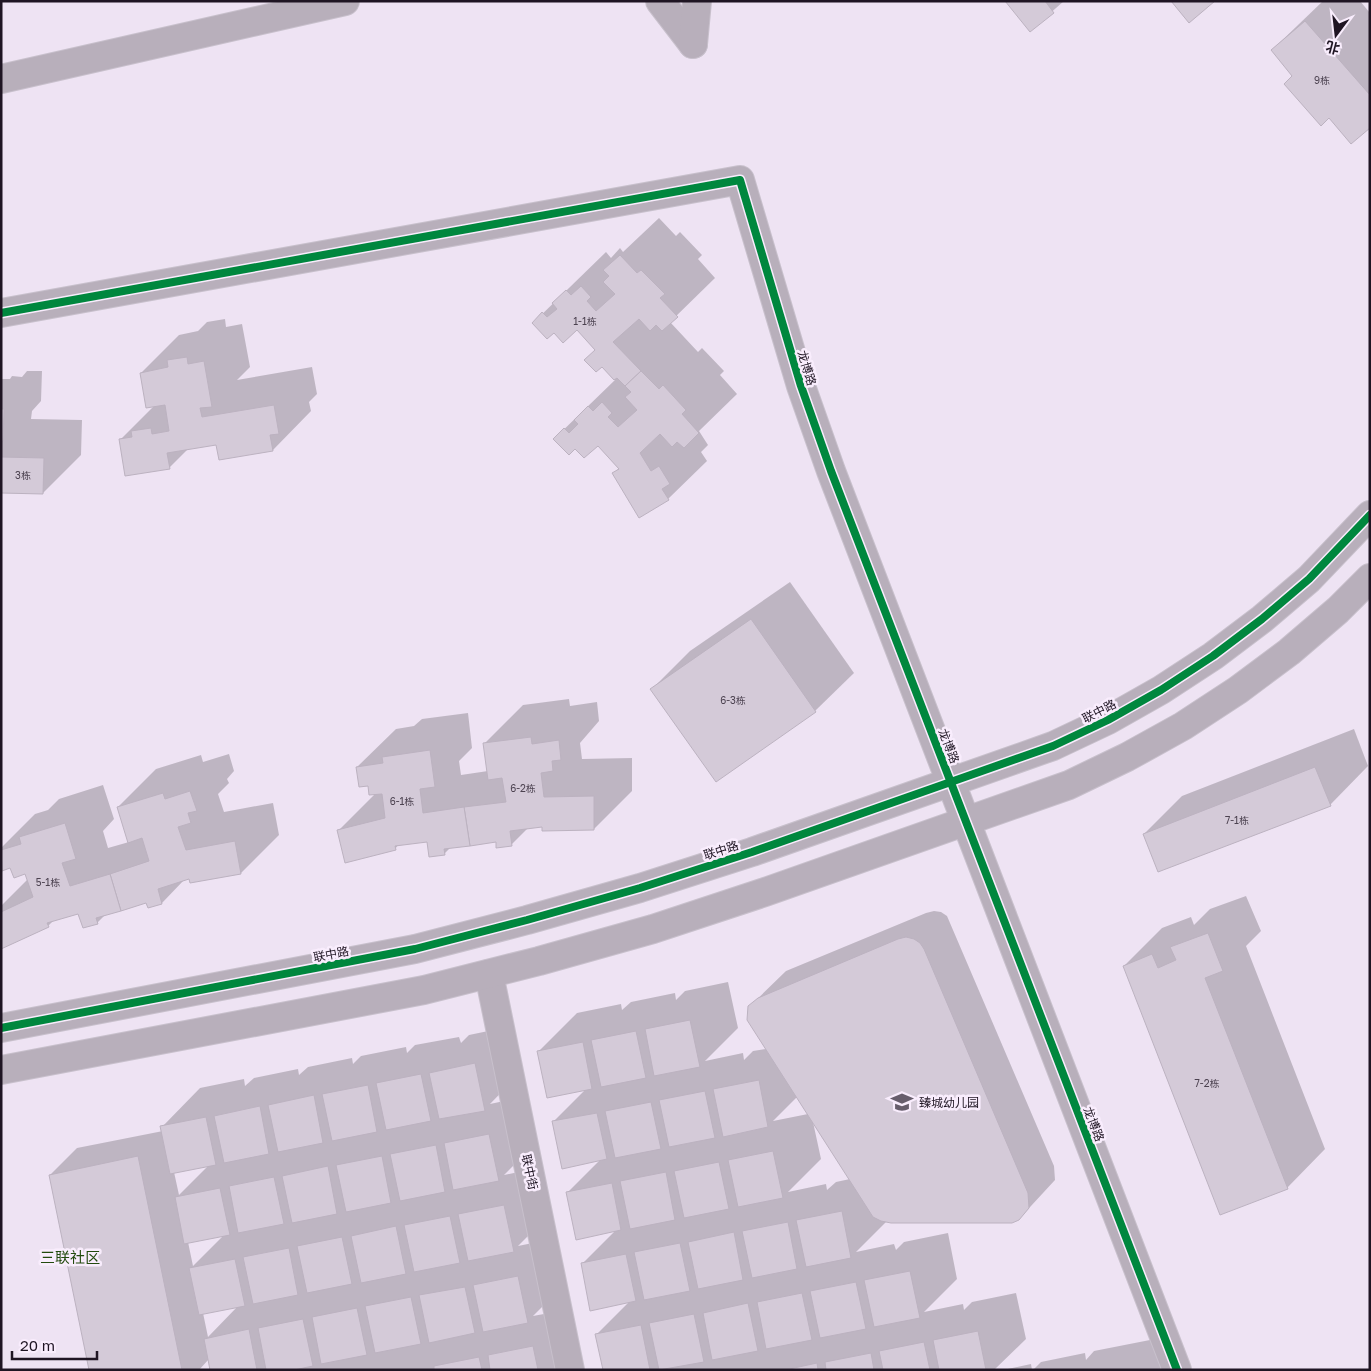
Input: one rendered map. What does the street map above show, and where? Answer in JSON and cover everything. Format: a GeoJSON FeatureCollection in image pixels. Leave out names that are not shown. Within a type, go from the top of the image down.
{"type":"FeatureCollection","features":[{"type":"Feature","properties":{"kind":"street"},"geometry":{"type":"LineString","coordinates":[[8,78],[345,1]]}},
{"type":"Feature","properties":{"kind":"street"},"geometry":{"type":"LineString","coordinates":[[660,1],[693,44],[697,1]]}},
{"type":"Feature","properties":{"kind":"street","name":"龙博路"},"geometry":{"type":"LineString","coordinates":[[1,314],[740,180],[801,386],[831,471],[1177,1370]]}},
{"type":"Feature","properties":{"kind":"street","name":"联中路"},"geometry":{"type":"LineString","coordinates":[[1,1028],[414,950],[528,920],[640,888],[752,852],[1053,746],[1108,720],[1161,690],[1213,656],[1262,619],[1308,578],[1370,516]]}},
{"type":"Feature","properties":{"kind":"street"},"geometry":{"type":"LineString","coordinates":[[1,1070],[424,990],[489,974],[652,929],[765,892],[1069,785],[1127,757],[1183,726],[1238,690],[1289,652],[1338,610],[1370,578]]}},
{"type":"Feature","properties":{"kind":"street","name":"联中街"},"geometry":{"type":"LineString","coordinates":[[489,974],[570,1370]]}},
{"type":"Feature","properties":{"kind":"building"},"geometry":{"type":"Polygon","coordinates":[[[1005,1],[1045,1],[1054,13],[1030,32],[1005,1]]]}},
{"type":"Feature","properties":{"kind":"building"},"geometry":{"type":"Polygon","coordinates":[[[1171,1],[1215,1],[1189,23],[1171,1]]]}},
{"type":"Feature","properties":{"kind":"building"},"geometry":{"type":"Polygon","coordinates":[[[1305,21],[1370,95],[1370,128],[1351,144],[1329,118],[1321,126],[1284,84],[1292,76],[1271,50],[1305,21]]]}},
{"type":"Feature","properties":{"kind":"building"},"geometry":{"type":"Polygon","coordinates":[[[620,255],[637,273],[641,270],[665,294],[660,298],[678,317],[662,331],[656,325],[650,331],[639,319],[613,342],[641,371],[625,386],[617,378],[614,380],[602,367],[596,372],[584,360],[595,350],[577,330],[563,343],[554,333],[547,339],[532,323],[542,312],[547,317],[557,309],[552,303],[566,290],[571,295],[581,286],[591,297],[587,301],[596,311],[615,294],[603,282],[609,276],[603,270],[620,255]]]}},
{"type":"Feature","properties":{"kind":"building"},"geometry":{"type":"Polygon","coordinates":[[[187,357],[188,364],[204,361],[212,407],[200,408],[202,417],[274,405],[279,434],[270,435],[273,451],[219,460],[216,445],[167,453],[170,469],[125,476],[119,439],[132,437],[131,431],[151,428],[152,434],[169,431],[165,405],[146,408],[140,373],[168,367],[167,360],[187,357]]]}},
{"type":"Feature","properties":{"kind":"building"},"geometry":{"type":"Polygon","coordinates":[[[641,371],[659,389],[663,385],[686,410],[682,414],[699,433],[684,448],[677,442],[672,447],[660,434],[640,453],[651,471],[659,466],[670,484],[662,489],[669,500],[639,518],[612,473],[619,469],[598,446],[584,458],[575,449],[569,455],[553,439],[564,428],[569,433],[578,424],[574,420],[588,406],[593,411],[602,402],[612,413],[608,417],[618,427],[637,410],[625,397],[631,392],[625,386],[641,371]]]}},
{"type":"Feature","properties":{"kind":"building"},"geometry":{"type":"Polygon","coordinates":[[[1,409],[4,409],[3,441],[1,441],[1,409]]]}},
{"type":"Feature","properties":{"kind":"building"},"geometry":{"type":"Polygon","coordinates":[[[1,457],[44,458],[43,494],[1,493],[1,457]]]}},
{"type":"Feature","properties":{"kind":"building"},"geometry":{"type":"Polygon","coordinates":[[[751,619],[816,712],[716,782],[650,689],[751,619]]]}},
{"type":"Feature","properties":{"kind":"building"},"geometry":{"type":"Polygon","coordinates":[[[531,737],[532,744],[559,740],[561,760],[552,761],[553,771],[541,773],[544,797],[594,796],[594,830],[542,831],[542,827],[510,831],[512,846],[496,848],[496,842],[470,846],[464,807],[506,802],[502,778],[488,780],[483,743],[531,737]]]}},
{"type":"Feature","properties":{"kind":"building"},"geometry":{"type":"Polygon","coordinates":[[[430,750],[435,787],[420,789],[423,813],[464,807],[470,846],[444,849],[445,855],[429,857],[427,842],[395,846],[396,850],[345,863],[337,830],[385,818],[382,794],[369,795],[368,786],[359,787],[356,767],[383,763],[382,757],[430,750]]]}},
{"type":"Feature","properties":{"kind":"building"},"geometry":{"type":"Polygon","coordinates":[[[1315,767],[1331,806],[1158,872],[1143,834],[1315,767]]]}},
{"type":"Feature","properties":{"kind":"building"},"geometry":{"type":"Polygon","coordinates":[[[190,791],[197,811],[188,813],[191,823],[178,827],[186,850],[235,841],[241,874],[190,883],[189,879],[158,889],[162,904],[148,908],[146,903],[121,911],[110,874],[149,861],[142,838],[128,843],[117,807],[163,793],[165,799],[190,791]]]}},
{"type":"Feature","properties":{"kind":"building"},"geometry":{"type":"Polygon","coordinates":[[[65,823],[76,859],[62,863],[70,886],[110,874],[121,911],[96,918],[98,924],[83,928],[78,914],[47,923],[49,927],[1,949],[1,912],[33,897],[25,874],[14,878],[10,868],[2,871],[1,850],[21,844],[19,837],[65,823]]]}},
{"type":"Feature","properties":{"kind":"building"},"geometry":{"type":"Polygon","coordinates":[[[1208,933],[1223,971],[1205,978],[1288,1189],[1220,1215],[1123,966],[1152,954],[1158,968],[1176,960],[1170,947],[1208,933]]]}},
{"type":"Feature","properties":{"kind":"building"},"geometry":{"type":"Polygon","coordinates":[[[906,937],[920,943],[924,949],[1028,1193],[1029,1208],[1019,1220],[1012,1223],[891,1223],[873,1217],[747,1020],[748,1006],[758,998],[906,937]]]}},
{"type":"Feature","properties":{"kind":"building"},"geometry":{"type":"Polygon","coordinates":[[[690,1020],[700,1067],[654,1076],[645,1029],[690,1020]]]}},
{"type":"Feature","properties":{"kind":"building"},"geometry":{"type":"Polygon","coordinates":[[[636,1031],[646,1078],[601,1087],[591,1040],[636,1031]]]}},
{"type":"Feature","properties":{"kind":"building"},"geometry":{"type":"Polygon","coordinates":[[[583,1042],[592,1089],[547,1098],[537,1051],[583,1042]]]}},
{"type":"Feature","properties":{"kind":"building"},"geometry":{"type":"Polygon","coordinates":[[[475,1063],[485,1111],[439,1119],[429,1073],[475,1063]]]}},
{"type":"Feature","properties":{"kind":"building"},"geometry":{"type":"Polygon","coordinates":[[[421,1074],[431,1121],[386,1130],[376,1083],[421,1074]]]}},
{"type":"Feature","properties":{"kind":"building"},"geometry":{"type":"Polygon","coordinates":[[[759,1080],[768,1127],[723,1137],[713,1089],[759,1080]]]}},
{"type":"Feature","properties":{"kind":"building"},"geometry":{"type":"Polygon","coordinates":[[[368,1085],[377,1132],[332,1141],[322,1094],[368,1085]]]}},
{"type":"Feature","properties":{"kind":"building"},"geometry":{"type":"Polygon","coordinates":[[[705,1091],[715,1138],[669,1147],[659,1100],[705,1091]]]}},
{"type":"Feature","properties":{"kind":"building"},"geometry":{"type":"Polygon","coordinates":[[[314,1095],[323,1143],[278,1152],[268,1105],[314,1095]]]}},
{"type":"Feature","properties":{"kind":"building"},"geometry":{"type":"Polygon","coordinates":[[[651,1102],[661,1149],[615,1158],[605,1111],[651,1102]]]}},
{"type":"Feature","properties":{"kind":"building"},"geometry":{"type":"Polygon","coordinates":[[[260,1106],[269,1154],[224,1163],[214,1116],[260,1106]]]}},
{"type":"Feature","properties":{"kind":"building"},"geometry":{"type":"Polygon","coordinates":[[[597,1113],[607,1159],[562,1169],[552,1121],[597,1113]]]}},
{"type":"Feature","properties":{"kind":"building"},"geometry":{"type":"Polygon","coordinates":[[[206,1117],[216,1165],[170,1174],[160,1126],[206,1117]]]}},
{"type":"Feature","properties":{"kind":"building"},"geometry":{"type":"Polygon","coordinates":[[[489,1134],[499,1181],[453,1190],[444,1143],[489,1134]]]}},
{"type":"Feature","properties":{"kind":"building"},"geometry":{"type":"Polygon","coordinates":[[[436,1145],[445,1192],[400,1201],[390,1154],[436,1145]]]}},
{"type":"Feature","properties":{"kind":"building"},"geometry":{"type":"Polygon","coordinates":[[[773,1151],[783,1198],[738,1207],[728,1160],[773,1151]]]}},
{"type":"Feature","properties":{"kind":"building"},"geometry":{"type":"Polygon","coordinates":[[[138,1156],[182,1370],[89,1370],[49,1175],[138,1156]]]}},
{"type":"Feature","properties":{"kind":"building"},"geometry":{"type":"Polygon","coordinates":[[[382,1156],[391,1203],[346,1212],[336,1165],[382,1156]]]}},
{"type":"Feature","properties":{"kind":"building"},"geometry":{"type":"Polygon","coordinates":[[[719,1162],[729,1209],[684,1218],[674,1171],[719,1162]]]}},
{"type":"Feature","properties":{"kind":"building"},"geometry":{"type":"Polygon","coordinates":[[[328,1166],[337,1214],[292,1223],[282,1176],[328,1166]]]}},
{"type":"Feature","properties":{"kind":"building"},"geometry":{"type":"Polygon","coordinates":[[[666,1172],[675,1220],[630,1229],[620,1181],[666,1172]]]}},
{"type":"Feature","properties":{"kind":"building"},"geometry":{"type":"Polygon","coordinates":[[[274,1177],[284,1224],[238,1233],[229,1186],[274,1177]]]}},
{"type":"Feature","properties":{"kind":"building"},"geometry":{"type":"Polygon","coordinates":[[[612,1183],[621,1230],[576,1240],[566,1192],[612,1183]]]}},
{"type":"Feature","properties":{"kind":"building"},"geometry":{"type":"Polygon","coordinates":[[[220,1188],[230,1235],[184,1244],[175,1197],[220,1188]]]}},
{"type":"Feature","properties":{"kind":"building"},"geometry":{"type":"Polygon","coordinates":[[[504,1205],[514,1252],[468,1261],[458,1214],[504,1205]]]}},
{"type":"Feature","properties":{"kind":"building"},"geometry":{"type":"Polygon","coordinates":[[[842,1211],[851,1258],[806,1267],[796,1220],[842,1211]]]}},
{"type":"Feature","properties":{"kind":"building"},"geometry":{"type":"Polygon","coordinates":[[[450,1216],[460,1263],[414,1272],[404,1225],[450,1216]]]}},
{"type":"Feature","properties":{"kind":"building"},"geometry":{"type":"Polygon","coordinates":[[[788,1222],[797,1269],[752,1278],[742,1231],[788,1222]]]}},
{"type":"Feature","properties":{"kind":"building"},"geometry":{"type":"Polygon","coordinates":[[[396,1226],[406,1274],[361,1283],[351,1236],[396,1226]]]}},
{"type":"Feature","properties":{"kind":"building"},"geometry":{"type":"Polygon","coordinates":[[[734,1232],[743,1280],[698,1289],[688,1242],[734,1232]]]}},
{"type":"Feature","properties":{"kind":"building"},"geometry":{"type":"Polygon","coordinates":[[[342,1237],[352,1284],[307,1293],[297,1246],[342,1237]]]}},
{"type":"Feature","properties":{"kind":"building"},"geometry":{"type":"Polygon","coordinates":[[[680,1243],[690,1291],[644,1300],[634,1252],[680,1243]]]}},
{"type":"Feature","properties":{"kind":"building"},"geometry":{"type":"Polygon","coordinates":[[[289,1248],[298,1295],[253,1304],[243,1257],[289,1248]]]}},
{"type":"Feature","properties":{"kind":"building"},"geometry":{"type":"Polygon","coordinates":[[[626,1254],[636,1301],[590,1311],[581,1263],[626,1254]]]}},
{"type":"Feature","properties":{"kind":"building"},"geometry":{"type":"Polygon","coordinates":[[[235,1259],[245,1306],[199,1315],[189,1268],[235,1259]]]}},
{"type":"Feature","properties":{"kind":"building"},"geometry":{"type":"Polygon","coordinates":[[[910,1271],[920,1318],[874,1327],[864,1280],[910,1271]]]}},
{"type":"Feature","properties":{"kind":"building"},"geometry":{"type":"Polygon","coordinates":[[[518,1276],[528,1323],[483,1332],[473,1285],[518,1276]]]}},
{"type":"Feature","properties":{"kind":"building"},"geometry":{"type":"Polygon","coordinates":[[[856,1282],[866,1329],[820,1338],[810,1291],[856,1282]]]}},
{"type":"Feature","properties":{"kind":"building"},"geometry":{"type":"Polygon","coordinates":[[[465,1287],[475,1333],[429,1343],[419,1295],[465,1287]]]}},
{"type":"Feature","properties":{"kind":"building"},"geometry":{"type":"Polygon","coordinates":[[[802,1293],[812,1340],[766,1349],[757,1302],[802,1293]]]}},
{"type":"Feature","properties":{"kind":"building"},"geometry":{"type":"Polygon","coordinates":[[[411,1297],[421,1344],[375,1353],[365,1306],[411,1297]]]}},
{"type":"Feature","properties":{"kind":"building"},"geometry":{"type":"Polygon","coordinates":[[[748,1303],[758,1351],[712,1360],[703,1313],[748,1303]]]}},
{"type":"Feature","properties":{"kind":"building"},"geometry":{"type":"Polygon","coordinates":[[[357,1308],[367,1355],[321,1364],[312,1317],[357,1308]]]}},
{"type":"Feature","properties":{"kind":"building"},"geometry":{"type":"Polygon","coordinates":[[[694,1314],[704,1362],[659,1370],[649,1323],[694,1314]]]}},
{"type":"Feature","properties":{"kind":"building"},"geometry":{"type":"Polygon","coordinates":[[[303,1319],[313,1366],[294,1370],[266,1370],[258,1328],[303,1319]]]}},
{"type":"Feature","properties":{"kind":"building"},"geometry":{"type":"Polygon","coordinates":[[[641,1325],[650,1370],[603,1370],[595,1334],[641,1325]]]}},
{"type":"Feature","properties":{"kind":"building"},"geometry":{"type":"Polygon","coordinates":[[[249,1329],[257,1370],[210,1370],[204,1339],[249,1329]]]}},
{"type":"Feature","properties":{"kind":"building"},"geometry":{"type":"Polygon","coordinates":[[[978,1331],[986,1370],[939,1370],[933,1340],[978,1331]]]}},
{"type":"Feature","properties":{"kind":"building"},"geometry":{"type":"Polygon","coordinates":[[[924,1342],[930,1370],[883,1370],[879,1351],[924,1342]]]}},
{"type":"Feature","properties":{"kind":"building"},"geometry":{"type":"Polygon","coordinates":[[[533,1346],[538,1370],[490,1370],[488,1355],[533,1346]]]}},
{"type":"Feature","properties":{"kind":"building"},"geometry":{"type":"Polygon","coordinates":[[[871,1353],[874,1370],[826,1370],[825,1362],[871,1353]]]}},
{"type":"Feature","properties":{"kind":"building"},"geometry":{"type":"Polygon","coordinates":[[[479,1357],[482,1370],[434,1370],[434,1366],[479,1357]]]}},
{"type":"Feature","properties":{"kind":"building"},"geometry":{"type":"Polygon","coordinates":[[[817,1363],[818,1370],[785,1370],[817,1363]]]}},
{"type":"Feature","properties":{"kind":"cycle path"},"geometry":{"type":"LineString","coordinates":[[1,313],[740,180],[801,386],[831,471],[1177,1370]]}},
{"type":"Feature","properties":{"kind":"cycle path"},"geometry":{"type":"LineString","coordinates":[[1,1028],[415,949],[527,920],[640,888],[752,852],[1053,746],[1108,720],[1161,690],[1213,656],[1262,619],[1309,579],[1370,515]]}},
{"type":"Feature","properties":{"kind":"place","name":"臻城幼儿园"},"geometry":{"type":"Point","coordinates":[902,1102]}},
{"type":"Feature","properties":{"kind":"district","name":"三联社区"},"geometry":{"type":"Point","coordinates":[70,1257]}}]}
